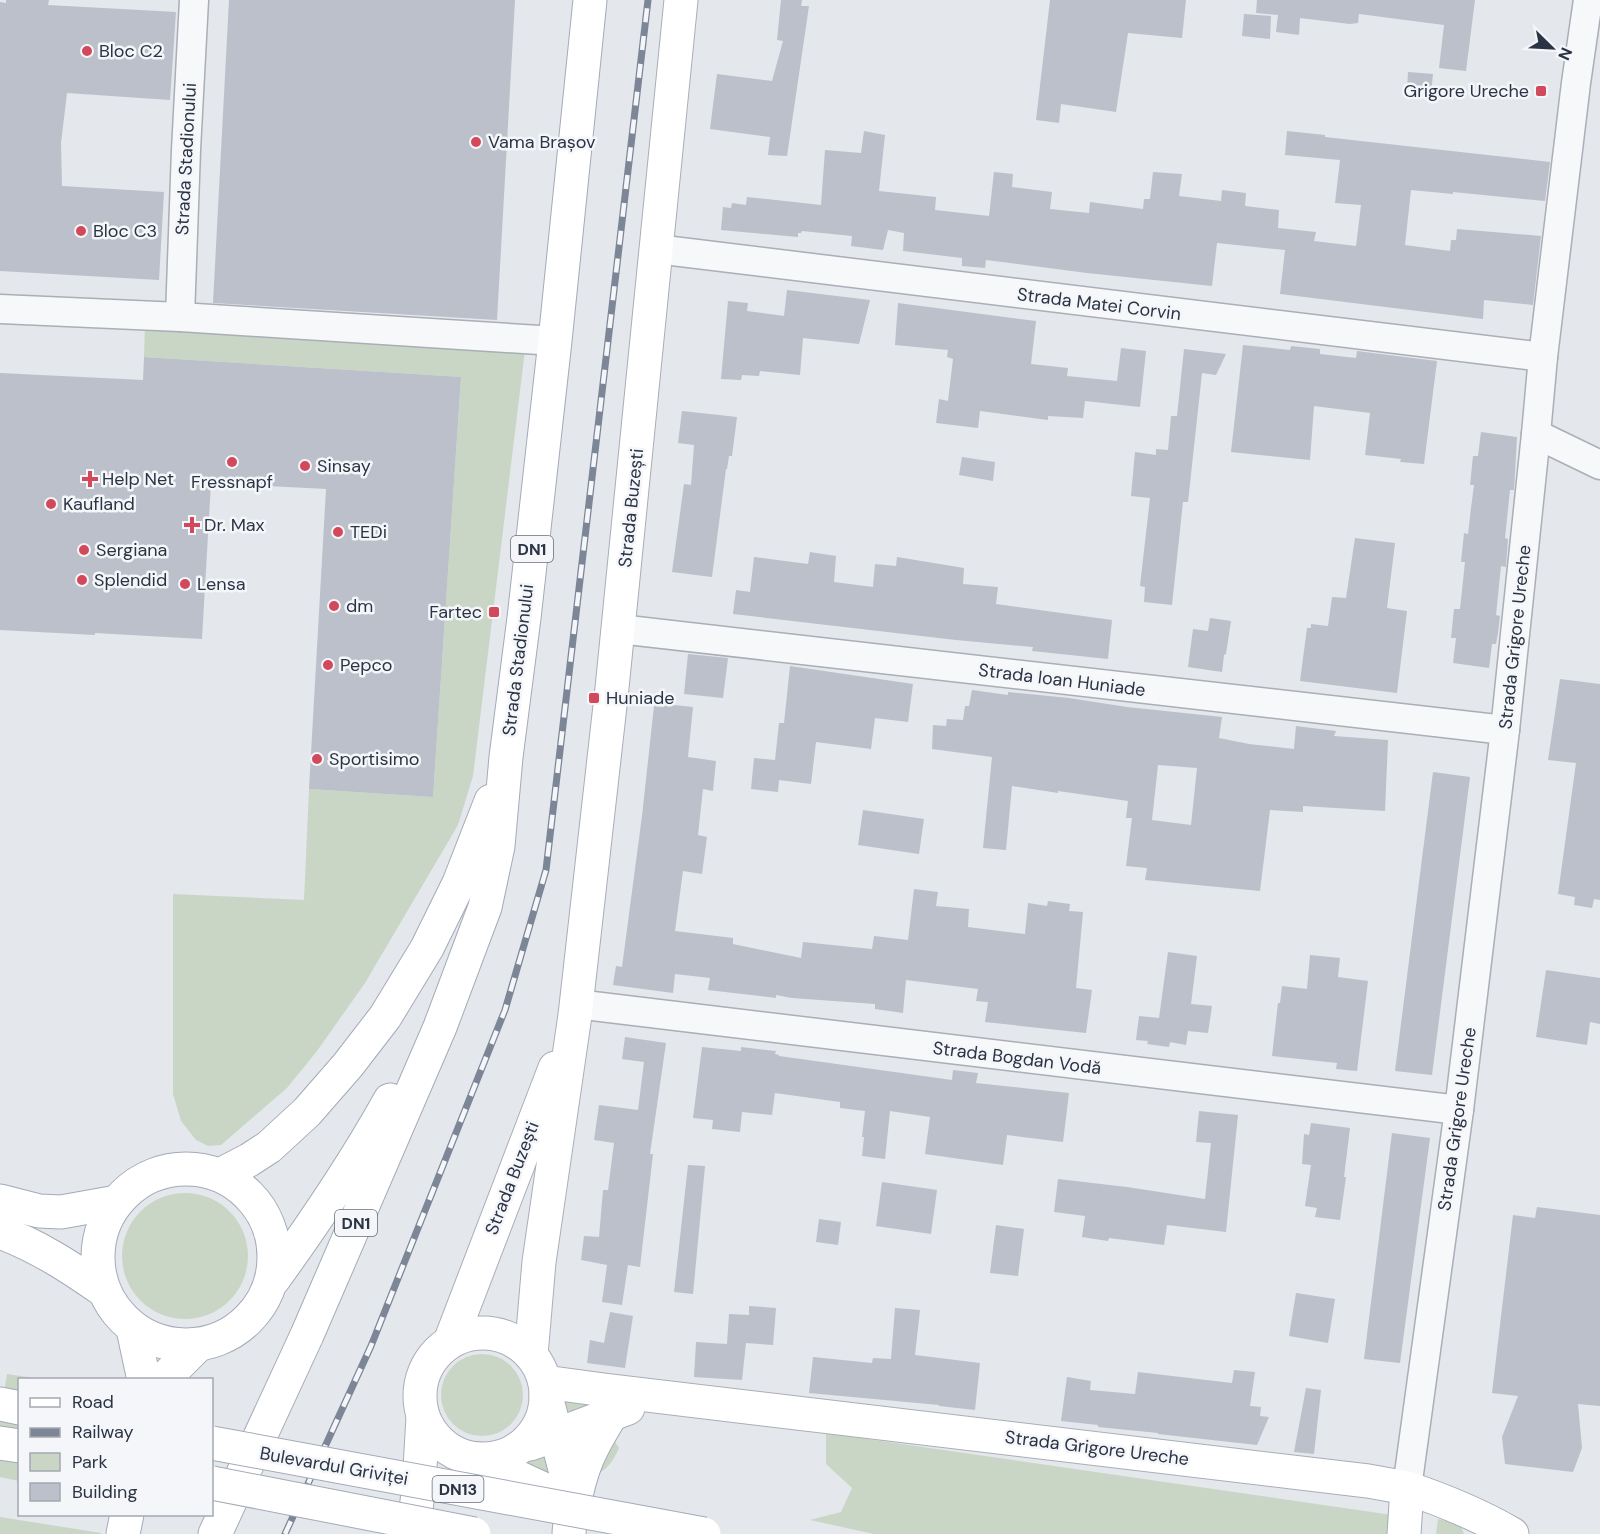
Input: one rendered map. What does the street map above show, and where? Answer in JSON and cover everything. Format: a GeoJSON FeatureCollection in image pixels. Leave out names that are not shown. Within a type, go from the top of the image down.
{"type":"FeatureCollection","features":[{"type":"Feature","properties":{"kind":"main road","name":"Strada Stadionului"},"geometry":{"type":"LineString","coordinates":[[484,907],[498,846],[506,757],[555,341],[590,0]]}},
{"type":"Feature","properties":{"kind":"main road","name":"Strada Buzești"},"geometry":{"type":"LineString","coordinates":[[541,1378],[539,1262],[575,1010],[619,629],[681,0]]}},
{"type":"Feature","properties":{"kind":"main road","name":"DN1"},"geometry":{"type":"LineString","coordinates":[[220,1174],[269,1147],[307,1112],[348,1065],[385,1017],[427,948],[459,883],[506,757]]}},
{"type":"Feature","properties":{"kind":"main road","name":"DN1"},"geometry":{"type":"LineString","coordinates":[[215,1534],[307,1335],[436,1038],[484,907]]}},
{"type":"Feature","properties":{"kind":"main road"},"geometry":{"type":"LineString","coordinates":[[272,1281],[276,1250],[266,1218],[246,1193],[220,1174],[191,1168],[165,1171],[145,1178],[128,1190],[117,1202],[105,1221],[98,1244],[98,1267],[103,1290],[115,1311],[133,1329],[177,1346],[197,1346],[222,1339],[244,1325],[261,1305],[272,1281],[314,1224],[380,1117],[416,1053],[484,907]]}},
{"type":"Feature","properties":{"kind":"main road","name":"Strada Buzești"},"geometry":{"type":"LineString","coordinates":[[450,1342],[575,1010]]}},
{"type":"Feature","properties":{"kind":"main road"},"geometry":{"type":"LineString","coordinates":[[0,1201],[39,1211],[61,1212],[117,1202]]}},
{"type":"Feature","properties":{"kind":"main road"},"geometry":{"type":"LineString","coordinates":[[0,1232],[58,1259],[103,1290]]}},
{"type":"Feature","properties":{"kind":"main road"},"geometry":{"type":"LineString","coordinates":[[133,1329],[144,1378]]}},
{"type":"Feature","properties":{"kind":"main road"},"geometry":{"type":"LineString","coordinates":[[413,1534],[419,1485],[423,1417],[420,1393],[422,1381],[432,1358],[440,1349],[462,1336],[474,1333],[500,1335],[517,1343],[541,1378],[556,1436],[571,1519]]}},
{"type":"Feature","properties":{"kind":"main road"},"geometry":{"type":"LineString","coordinates":[[165,1378],[197,1346]]}},
{"type":"Feature","properties":{"kind":"main road"},"geometry":{"type":"LineString","coordinates":[[413,1534],[436,1494],[471,1458],[496,1458],[521,1446],[531,1436],[540,1424],[544,1411],[541,1378]]}},
{"type":"Feature","properties":{"kind":"main road","name":"Strada Grigore Ureche"},"geometry":{"type":"LineString","coordinates":[[541,1378],[604,1390],[1356,1479],[1407,1488]]}},
{"type":"Feature","properties":{"kind":"main road","name":"Strada Grigore Ureche"},"geometry":{"type":"LineString","coordinates":[[521,1446],[556,1436],[657,1396]]}},
{"type":"Feature","properties":{"kind":"main road"},"geometry":{"type":"LineString","coordinates":[[0,1404],[18,1408]]}},
{"type":"Feature","properties":{"kind":"main road"},"geometry":{"type":"LineString","coordinates":[[571,1519],[579,1478],[586,1458],[611,1415]]}},
{"type":"Feature","properties":{"kind":"main road"},"geometry":{"type":"LineString","coordinates":[[423,1417],[439,1441],[455,1453],[471,1458],[571,1519]]}},
{"type":"Feature","properties":{"kind":"main road"},"geometry":{"type":"LineString","coordinates":[[0,1443],[18,1446]]}},
{"type":"Feature","properties":{"kind":"main road","name":"Bulevardul Griviței"},"geometry":{"type":"LineString","coordinates":[[213,1443],[704,1534]]}},
{"type":"Feature","properties":{"kind":"main road","name":"DN13"},"geometry":{"type":"LineString","coordinates":[[213,1483],[474,1534]]}},
{"type":"Feature","properties":{"kind":"main road"},"geometry":{"type":"LineString","coordinates":[[1404,1534],[1407,1488],[1463,1509],[1512,1534]]}},
{"type":"Feature","properties":{"kind":"main road"},"geometry":{"type":"LineString","coordinates":[[123,1534],[127,1516]]}},
{"type":"Feature","properties":{"kind":"street","name":"Strada Stadionului"},"geometry":{"type":"LineString","coordinates":[[180,317],[194,0]]}},
{"type":"Feature","properties":{"kind":"street","name":"Strada Grigore Ureche"},"geometry":{"type":"LineString","coordinates":[[1407,1488],[1459,1110],[1505,730],[1543,357],[1588,0]]}},
{"type":"Feature","properties":{"kind":"street","name":"Strada Matei Corvin"},"geometry":{"type":"LineString","coordinates":[[656,249],[1543,357]]}},
{"type":"Feature","properties":{"kind":"street"},"geometry":{"type":"LineString","coordinates":[[0,309],[180,317],[555,341]]}},
{"type":"Feature","properties":{"kind":"street"},"geometry":{"type":"LineString","coordinates":[[1536,434],[1600,465]]}},
{"type":"Feature","properties":{"kind":"street","name":"Strada Ioan Huniade"},"geometry":{"type":"LineString","coordinates":[[619,629],[1505,730]]}},
{"type":"Feature","properties":{"kind":"street","name":"Strada Bogdan Vodă"},"geometry":{"type":"LineString","coordinates":[[575,1010],[1459,1110]]}},
{"type":"Feature","properties":{"kind":"green space"},"geometry":{"type":"Polygon","coordinates":[[[145,323],[525,350],[473,776],[458,825],[365,983],[317,1051],[287,1088],[221,1145],[208,1146],[196,1140],[181,1121],[173,1094],[173,894],[304,900],[309,789],[433,797],[461,377],[144,357],[145,323]]]}},
{"type":"Feature","properties":{"kind":"green space"},"geometry":{"type":"Polygon","coordinates":[[[185,1193],[209,1198],[229,1212],[243,1232],[248,1256],[243,1280],[229,1300],[209,1314],[185,1319],[161,1314],[141,1300],[127,1280],[122,1256],[127,1232],[141,1212],[161,1198],[185,1193]]]}},
{"type":"Feature","properties":{"kind":"green space"},"geometry":{"type":"Polygon","coordinates":[[[474,1354],[490,1354],[505,1361],[516,1372],[523,1387],[520,1411],[511,1424],[490,1436],[474,1436],[459,1429],[448,1418],[441,1403],[441,1387],[448,1372],[459,1361],[474,1354]]]}},
{"type":"Feature","properties":{"kind":"green space"},"geometry":{"type":"Polygon","coordinates":[[[7,1374],[34,1378],[18,1378],[18,1481],[0,1477],[0,1417],[7,1374]]]}},
{"type":"Feature","properties":{"kind":"green space"},"geometry":{"type":"Polygon","coordinates":[[[626,1394],[569,1413],[563,1397],[626,1394]]]}},
{"type":"Feature","properties":{"kind":"green space"},"geometry":{"type":"Polygon","coordinates":[[[826,1433],[1392,1515],[1394,1534],[874,1534],[810,1520],[841,1512],[852,1488],[826,1464],[826,1433]]]}},
{"type":"Feature","properties":{"kind":"green space"},"geometry":{"type":"Polygon","coordinates":[[[612,1437],[619,1448],[616,1454],[608,1466],[591,1478],[612,1437]]]}},
{"type":"Feature","properties":{"kind":"green space"},"geometry":{"type":"Polygon","coordinates":[[[547,1446],[558,1480],[538,1471],[513,1455],[547,1446]]]}},
{"type":"Feature","properties":{"kind":"green space"},"geometry":{"type":"Polygon","coordinates":[[[0,1517],[101,1533],[101,1534],[0,1534],[0,1517]]]}},
{"type":"Feature","properties":{"kind":"green space"},"geometry":{"type":"Polygon","coordinates":[[[1438,1519],[1460,1524],[1464,1534],[1436,1534],[1438,1519]]]}},
{"type":"Feature","properties":{"kind":"building"},"geometry":{"type":"Polygon","coordinates":[[[6,0],[49,0],[48,5],[176,12],[170,100],[67,93],[61,143],[62,186],[164,192],[159,280],[0,271],[0,2],[6,3],[6,0]]]}},
{"type":"Feature","properties":{"kind":"building"},"geometry":{"type":"Polygon","coordinates":[[[229,0],[515,0],[497,320],[213,303],[229,0]]]}},
{"type":"Feature","properties":{"kind":"building"},"geometry":{"type":"Polygon","coordinates":[[[781,0],[802,0],[801,6],[809,6],[787,156],[768,155],[770,137],[710,129],[717,74],[772,81],[783,41],[777,40],[781,0]]]}},
{"type":"Feature","properties":{"kind":"building"},"geometry":{"type":"Polygon","coordinates":[[[1050,0],[1186,0],[1182,38],[1128,33],[1116,112],[1061,104],[1059,123],[1036,120],[1050,0]]]}},
{"type":"Feature","properties":{"kind":"building"},"geometry":{"type":"Polygon","coordinates":[[[1257,0],[1475,0],[1466,71],[1439,68],[1444,25],[1359,14],[1358,23],[1350,24],[1300,18],[1299,35],[1276,32],[1278,15],[1256,13],[1257,0]]]}},
{"type":"Feature","properties":{"kind":"building"},"geometry":{"type":"Polygon","coordinates":[[[1244,14],[1271,16],[1270,39],[1242,36],[1244,14]]]}},
{"type":"Feature","properties":{"kind":"building"},"geometry":{"type":"Polygon","coordinates":[[[1408,72],[1433,74],[1431,93],[1407,91],[1408,72]]]}},
{"type":"Feature","properties":{"kind":"building"},"geometry":{"type":"Polygon","coordinates":[[[864,131],[885,135],[879,191],[936,197],[935,210],[989,216],[994,172],[1013,174],[1012,187],[1052,192],[1050,209],[1089,213],[1090,202],[1143,209],[1144,199],[1150,199],[1153,172],[1182,174],[1179,196],[1221,201],[1222,190],[1246,193],[1245,206],[1279,210],[1278,228],[1316,232],[1314,241],[1356,246],[1361,205],[1335,203],[1340,160],[1285,155],[1287,131],[1550,162],[1545,201],[1411,190],[1405,245],[1450,251],[1451,240],[1456,240],[1457,229],[1541,236],[1533,305],[1484,300],[1483,319],[1280,294],[1285,250],[1217,243],[1212,286],[986,260],[985,268],[962,266],[962,258],[903,251],[904,233],[888,230],[883,250],[851,246],[852,236],[802,231],[798,233],[798,237],[721,230],[723,207],[731,208],[732,203],[746,205],[747,197],[821,205],[825,150],[861,153],[864,131]]]}},
{"type":"Feature","properties":{"kind":"building"},"geometry":{"type":"Polygon","coordinates":[[[787,290],[870,300],[859,344],[803,338],[800,375],[760,371],[759,376],[742,375],[741,380],[721,379],[728,301],[748,303],[747,311],[784,316],[787,290]]]}},
{"type":"Feature","properties":{"kind":"building"},"geometry":{"type":"Polygon","coordinates":[[[898,303],[1036,321],[1031,364],[1068,368],[1067,376],[1117,381],[1121,348],[1146,351],[1140,407],[1085,401],[1083,418],[1048,416],[1048,420],[980,411],[978,428],[936,423],[939,399],[948,401],[953,359],[947,357],[948,350],[895,345],[898,303]]]}},
{"type":"Feature","properties":{"kind":"building"},"geometry":{"type":"Polygon","coordinates":[[[1243,345],[1290,350],[1291,346],[1320,349],[1320,354],[1356,358],[1357,351],[1437,361],[1424,464],[1365,455],[1370,413],[1314,406],[1310,460],[1231,452],[1243,345]]]}},
{"type":"Feature","properties":{"kind":"building"},"geometry":{"type":"Polygon","coordinates":[[[1184,349],[1226,354],[1216,375],[1202,373],[1188,502],[1183,502],[1172,605],[1144,602],[1145,587],[1140,586],[1150,498],[1131,496],[1135,452],[1156,455],[1156,449],[1168,450],[1171,416],[1177,416],[1184,349]]]}},
{"type":"Feature","properties":{"kind":"building"},"geometry":{"type":"Polygon","coordinates":[[[144,357],[461,377],[433,797],[309,789],[326,489],[211,483],[202,639],[0,630],[0,373],[143,380],[144,357]]]}},
{"type":"Feature","properties":{"kind":"building"},"geometry":{"type":"Polygon","coordinates":[[[682,411],[737,417],[732,456],[729,456],[726,469],[712,577],[672,572],[684,484],[691,485],[694,445],[678,443],[682,411]]]}},
{"type":"Feature","properties":{"kind":"building"},"geometry":{"type":"Polygon","coordinates":[[[1481,432],[1517,437],[1514,490],[1510,490],[1505,538],[1508,539],[1506,567],[1501,566],[1496,615],[1500,616],[1496,644],[1492,644],[1489,668],[1453,663],[1456,638],[1451,638],[1454,609],[1460,609],[1465,562],[1461,562],[1464,533],[1468,534],[1474,485],[1470,485],[1473,456],[1478,456],[1481,432]]]}},
{"type":"Feature","properties":{"kind":"building"},"geometry":{"type":"Polygon","coordinates":[[[962,457],[995,462],[993,481],[959,475],[962,457]]]}},
{"type":"Feature","properties":{"kind":"building"},"geometry":{"type":"Polygon","coordinates":[[[1355,538],[1395,543],[1387,608],[1407,611],[1397,693],[1300,681],[1307,628],[1311,628],[1311,624],[1328,626],[1332,597],[1346,598],[1355,538]]]}},
{"type":"Feature","properties":{"kind":"building"},"geometry":{"type":"Polygon","coordinates":[[[810,552],[836,556],[834,582],[873,587],[875,564],[896,566],[897,557],[964,568],[963,584],[998,587],[996,604],[1112,620],[1108,659],[1032,651],[1033,647],[733,614],[736,590],[750,592],[754,557],[808,564],[810,552]]]}},
{"type":"Feature","properties":{"kind":"building"},"geometry":{"type":"Polygon","coordinates":[[[1210,618],[1231,621],[1222,672],[1188,667],[1193,629],[1208,631],[1210,618]]]}},
{"type":"Feature","properties":{"kind":"building"},"geometry":{"type":"Polygon","coordinates":[[[688,654],[728,658],[723,698],[684,694],[688,654]]]}},
{"type":"Feature","properties":{"kind":"building"},"geometry":{"type":"Polygon","coordinates":[[[790,666],[913,684],[908,722],[875,718],[871,749],[816,742],[811,784],[779,780],[778,792],[751,789],[754,758],[775,760],[779,723],[784,723],[790,666]]]}},
{"type":"Feature","properties":{"kind":"building"},"geometry":{"type":"Polygon","coordinates":[[[1560,679],[1600,684],[1600,900],[1594,899],[1592,908],[1574,905],[1575,897],[1558,894],[1576,763],[1548,760],[1560,679]]]}},
{"type":"Feature","properties":{"kind":"building"},"geometry":{"type":"Polygon","coordinates":[[[972,690],[1008,695],[1008,692],[1222,717],[1219,738],[1249,744],[1294,749],[1296,726],[1336,731],[1334,736],[1388,740],[1385,811],[1303,806],[1303,812],[1270,810],[1260,891],[1145,880],[1147,868],[1126,866],[1132,818],[1126,818],[1128,801],[1012,786],[1006,850],[983,848],[992,757],[932,749],[933,725],[946,726],[947,719],[963,720],[965,706],[969,706],[972,690]],[[1158,765],[1152,820],[1191,825],[1197,768],[1158,765]]]}},
{"type":"Feature","properties":{"kind":"building"},"geometry":{"type":"Polygon","coordinates":[[[664,704],[693,707],[688,757],[716,761],[713,791],[703,789],[698,835],[707,837],[702,874],[683,871],[675,931],[733,938],[733,944],[801,958],[803,942],[872,949],[874,936],[908,940],[914,889],[938,892],[936,906],[969,909],[968,927],[1025,934],[1028,903],[1047,906],[1048,901],[1070,904],[1069,911],[1083,912],[1076,988],[1092,990],[1086,1033],[985,1022],[988,1002],[976,1001],[978,989],[906,980],[903,1013],[875,1009],[875,1004],[776,995],[776,998],[708,990],[710,978],[675,974],[673,993],[613,985],[616,966],[622,967],[654,706],[664,707],[664,704]]]}},
{"type":"Feature","properties":{"kind":"building"},"geometry":{"type":"Polygon","coordinates":[[[1433,772],[1470,777],[1432,1075],[1395,1071],[1433,772]]]}},
{"type":"Feature","properties":{"kind":"building"},"geometry":{"type":"Polygon","coordinates":[[[863,810],[924,819],[919,854],[858,845],[863,810]]]}},
{"type":"Feature","properties":{"kind":"building"},"geometry":{"type":"Polygon","coordinates":[[[1168,952],[1197,956],[1191,1004],[1212,1006],[1208,1033],[1188,1031],[1186,1045],[1170,1042],[1169,1047],[1136,1040],[1139,1016],[1159,1018],[1168,952]]]}},
{"type":"Feature","properties":{"kind":"building"},"geometry":{"type":"Polygon","coordinates":[[[1310,955],[1340,958],[1338,977],[1368,981],[1357,1071],[1336,1069],[1337,1063],[1272,1056],[1282,986],[1307,989],[1310,955]]]}},
{"type":"Feature","properties":{"kind":"building"},"geometry":{"type":"Polygon","coordinates":[[[1546,970],[1600,978],[1600,1024],[1590,1022],[1587,1045],[1536,1037],[1546,970]]]}},
{"type":"Feature","properties":{"kind":"building"},"geometry":{"type":"Polygon","coordinates":[[[625,1037],[666,1043],[650,1154],[653,1154],[640,1267],[628,1265],[622,1305],[602,1302],[607,1265],[581,1260],[584,1236],[599,1237],[603,1190],[608,1190],[614,1143],[594,1140],[599,1105],[638,1110],[644,1062],[622,1059],[625,1037]]]}},
{"type":"Feature","properties":{"kind":"building"},"geometry":{"type":"Polygon","coordinates":[[[702,1047],[741,1051],[741,1047],[776,1051],[775,1054],[779,1056],[952,1080],[953,1070],[978,1073],[976,1083],[1069,1093],[1063,1142],[1007,1135],[1003,1165],[925,1154],[930,1117],[890,1111],[885,1159],[862,1156],[865,1111],[840,1108],[840,1102],[775,1093],[772,1115],[742,1112],[740,1132],[712,1129],[713,1120],[693,1118],[702,1047]]]}},
{"type":"Feature","properties":{"kind":"building"},"geometry":{"type":"Polygon","coordinates":[[[1199,1111],[1238,1115],[1226,1232],[1167,1225],[1164,1245],[1109,1238],[1108,1241],[1082,1237],[1085,1216],[1054,1212],[1058,1179],[1205,1199],[1211,1143],[1196,1142],[1199,1111]]]}},
{"type":"Feature","properties":{"kind":"building"},"geometry":{"type":"Polygon","coordinates":[[[1311,1123],[1350,1128],[1340,1220],[1315,1217],[1317,1208],[1305,1206],[1311,1165],[1302,1164],[1304,1134],[1309,1135],[1311,1123]]]}},
{"type":"Feature","properties":{"kind":"building"},"geometry":{"type":"Polygon","coordinates":[[[1392,1133],[1430,1138],[1400,1363],[1364,1359],[1392,1133]]]}},
{"type":"Feature","properties":{"kind":"building"},"geometry":{"type":"Polygon","coordinates":[[[688,1165],[705,1166],[693,1294],[674,1292],[688,1165]]]}},
{"type":"Feature","properties":{"kind":"building"},"geometry":{"type":"Polygon","coordinates":[[[882,1182],[937,1190],[931,1234],[876,1226],[882,1182]]]}},
{"type":"Feature","properties":{"kind":"building"},"geometry":{"type":"Polygon","coordinates":[[[1537,1207],[1600,1215],[1600,1406],[1578,1404],[1582,1448],[1573,1472],[1505,1464],[1502,1437],[1518,1396],[1492,1393],[1513,1215],[1535,1218],[1537,1207]]]}},
{"type":"Feature","properties":{"kind":"building"},"geometry":{"type":"Polygon","coordinates":[[[819,1219],[841,1222],[838,1245],[816,1242],[819,1219]]]}},
{"type":"Feature","properties":{"kind":"building"},"geometry":{"type":"Polygon","coordinates":[[[996,1225],[1024,1229],[1018,1276],[990,1273],[996,1225]]]}},
{"type":"Feature","properties":{"kind":"building"},"geometry":{"type":"Polygon","coordinates":[[[1296,1293],[1335,1299],[1328,1343],[1289,1336],[1296,1293]]]}},
{"type":"Feature","properties":{"kind":"building"},"geometry":{"type":"Polygon","coordinates":[[[749,1306],[776,1308],[773,1345],[746,1343],[742,1380],[694,1377],[696,1342],[727,1344],[729,1314],[749,1315],[749,1306]]]}},
{"type":"Feature","properties":{"kind":"building"},"geometry":{"type":"Polygon","coordinates":[[[895,1308],[920,1310],[915,1355],[980,1363],[975,1410],[809,1393],[813,1357],[872,1363],[873,1358],[891,1359],[895,1308]]]}},
{"type":"Feature","properties":{"kind":"building"},"geometry":{"type":"Polygon","coordinates":[[[610,1312],[633,1316],[625,1368],[587,1363],[590,1340],[604,1343],[610,1312]]]}},
{"type":"Feature","properties":{"kind":"building"},"geometry":{"type":"Polygon","coordinates":[[[1234,1370],[1255,1372],[1250,1406],[1261,1407],[1260,1416],[1269,1417],[1257,1445],[1061,1421],[1067,1377],[1091,1381],[1090,1390],[1135,1394],[1138,1372],[1232,1383],[1234,1370]]]}},
{"type":"Feature","properties":{"kind":"building"},"geometry":{"type":"Polygon","coordinates":[[[1306,1388],[1321,1390],[1314,1454],[1294,1452],[1306,1388]]]}},
{"type":"Feature","properties":{"kind":"railway"},"geometry":{"type":"LineString","coordinates":[[285,1534],[371,1346],[505,1010],[546,870],[648,0]]}},
{"type":"Feature","properties":{"kind":"place","name":"Bloc C2"},"geometry":{"type":"Point","coordinates":[87,51]}},
{"type":"Feature","properties":{"kind":"place","name":"Grigore Ureche"},"geometry":{"type":"Point","coordinates":[1541,91]}},
{"type":"Feature","properties":{"kind":"place","name":"Vama Brașov"},"geometry":{"type":"Point","coordinates":[476,142]}},
{"type":"Feature","properties":{"kind":"place","name":"Bloc C3"},"geometry":{"type":"Point","coordinates":[81,231]}},
{"type":"Feature","properties":{"kind":"place","name":"Fressnapf"},"geometry":{"type":"Point","coordinates":[232,462]}},
{"type":"Feature","properties":{"kind":"place","name":"Sinsay"},"geometry":{"type":"Point","coordinates":[305,466]}},
{"type":"Feature","properties":{"kind":"place","name":"Help Net"},"geometry":{"type":"Point","coordinates":[90,479]}},
{"type":"Feature","properties":{"kind":"place","name":"Kaufland"},"geometry":{"type":"Point","coordinates":[51,504]}},
{"type":"Feature","properties":{"kind":"place","name":"Dr. Max"},"geometry":{"type":"Point","coordinates":[192,525]}},
{"type":"Feature","properties":{"kind":"place","name":"TEDi"},"geometry":{"type":"Point","coordinates":[338,532]}},
{"type":"Feature","properties":{"kind":"place","name":"Sergiana"},"geometry":{"type":"Point","coordinates":[84,550]}},
{"type":"Feature","properties":{"kind":"place","name":"Splendid"},"geometry":{"type":"Point","coordinates":[82,580]}},
{"type":"Feature","properties":{"kind":"place","name":"Lensa"},"geometry":{"type":"Point","coordinates":[185,584]}},
{"type":"Feature","properties":{"kind":"place","name":"dm"},"geometry":{"type":"Point","coordinates":[334,606]}},
{"type":"Feature","properties":{"kind":"place","name":"Fartec"},"geometry":{"type":"Point","coordinates":[494,612]}},
{"type":"Feature","properties":{"kind":"place","name":"Pepco"},"geometry":{"type":"Point","coordinates":[328,665]}},
{"type":"Feature","properties":{"kind":"place","name":"Huniade"},"geometry":{"type":"Point","coordinates":[594,698]}},
{"type":"Feature","properties":{"kind":"place","name":"Sportisimo"},"geometry":{"type":"Point","coordinates":[317,759]}}]}
